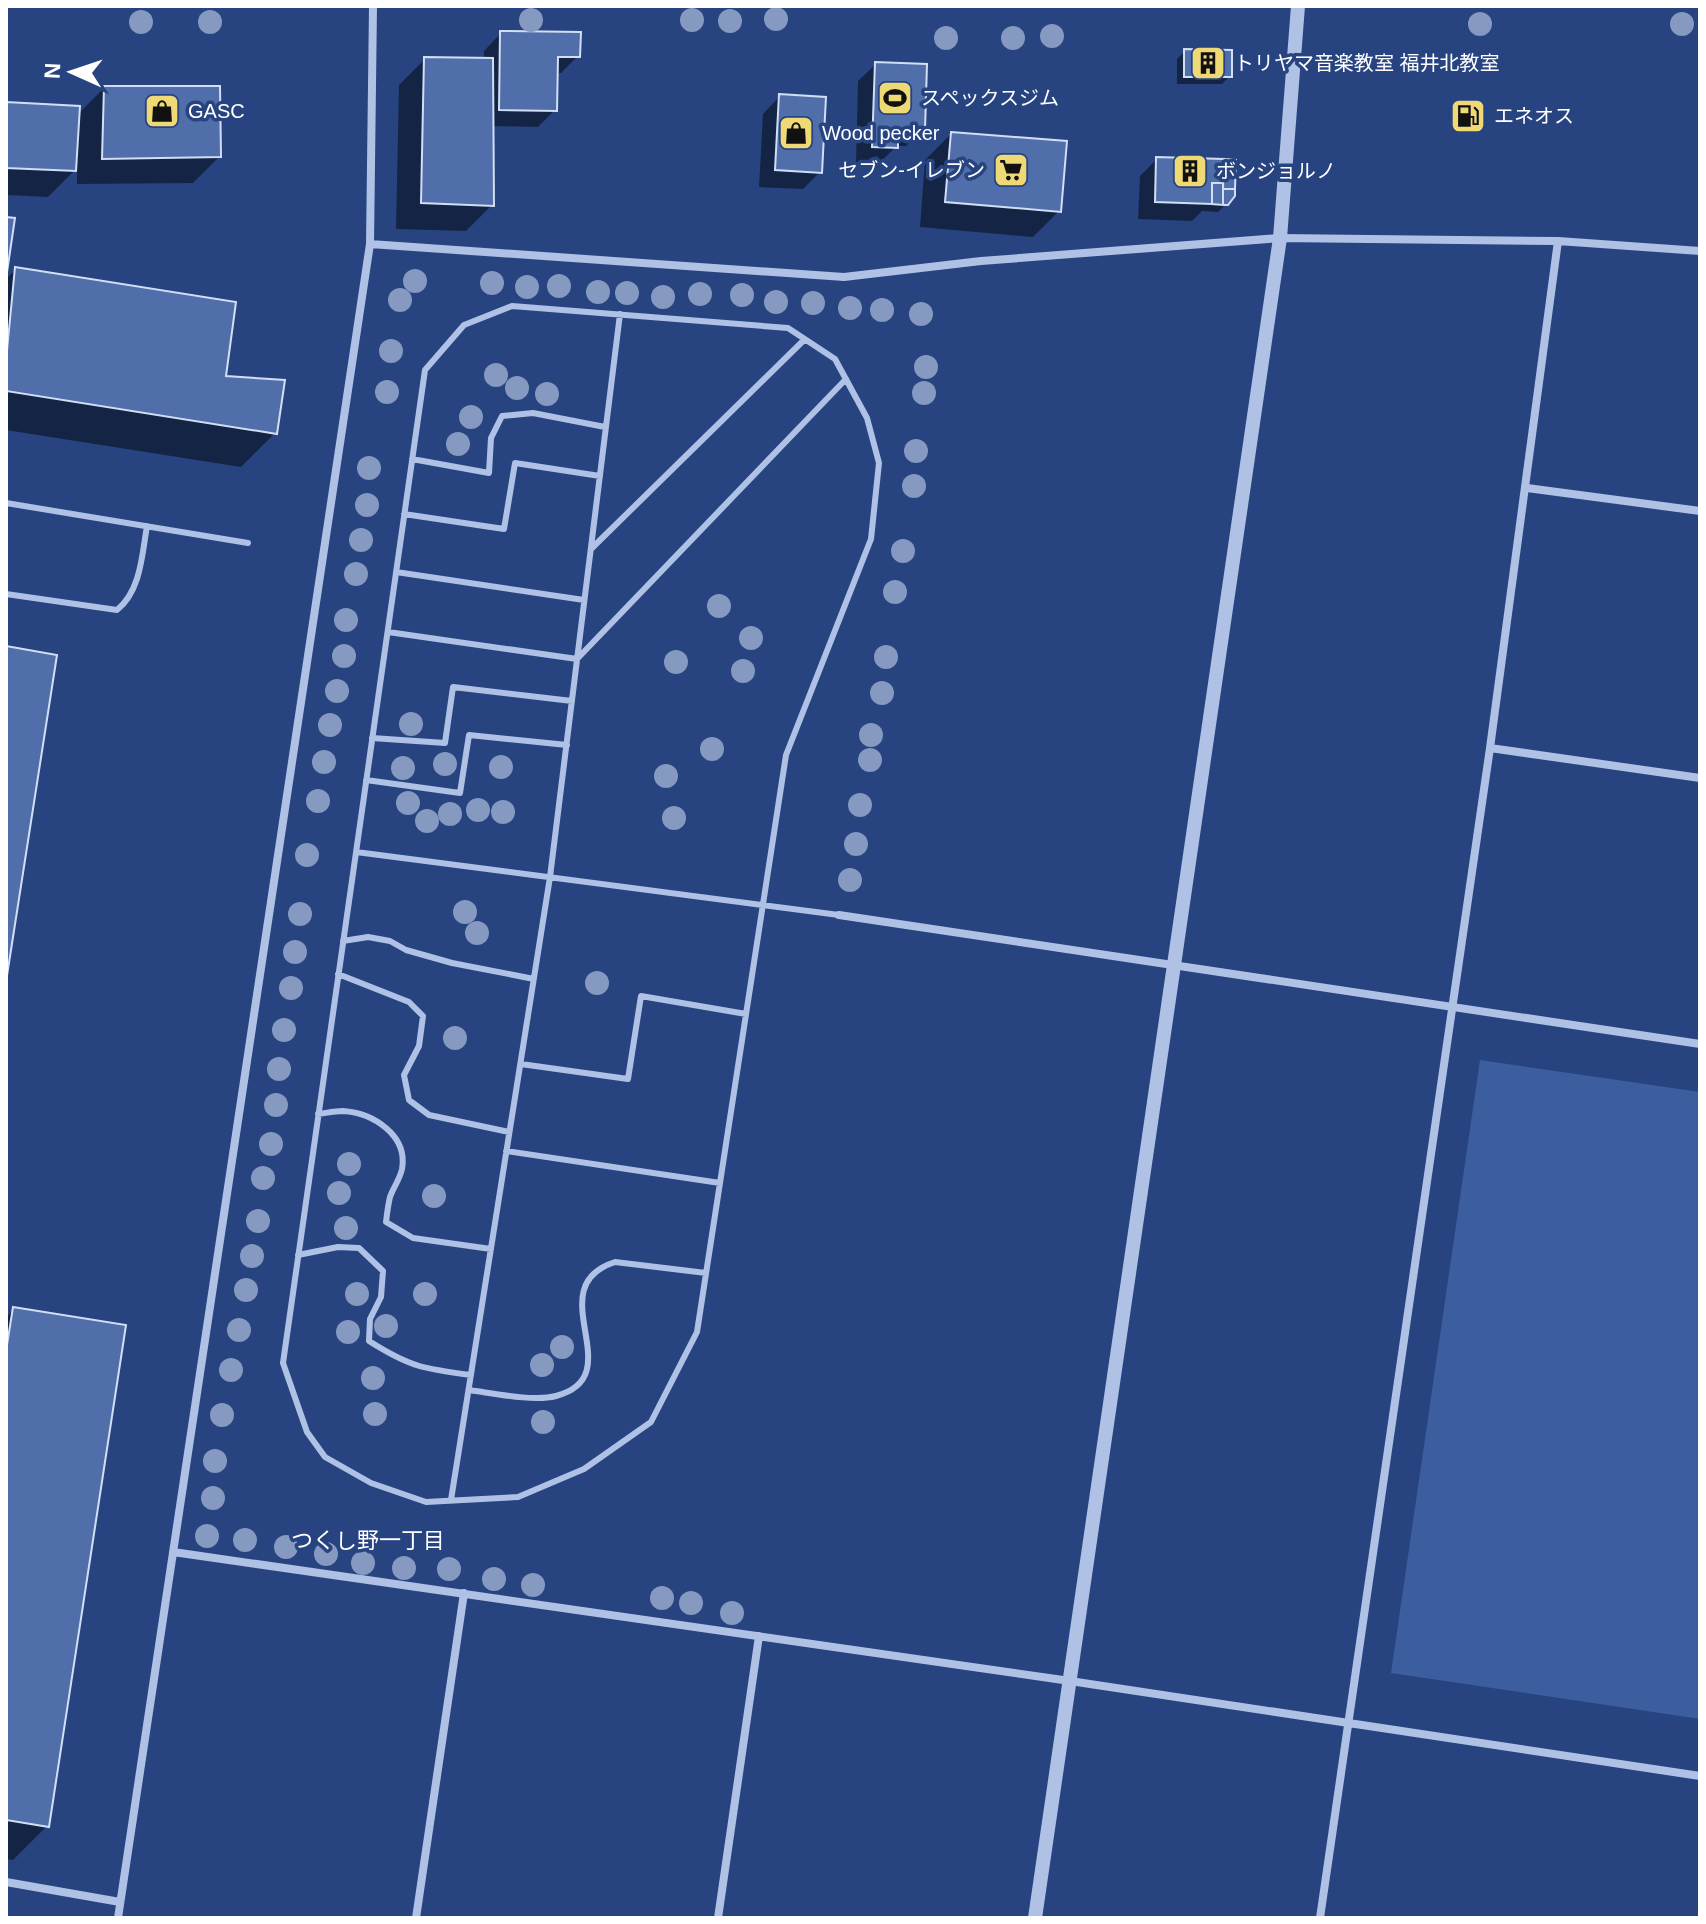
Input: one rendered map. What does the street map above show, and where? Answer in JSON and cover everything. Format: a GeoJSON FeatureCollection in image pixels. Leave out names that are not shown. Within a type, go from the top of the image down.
{"type":"FeatureCollection","features":[{"type":"Feature","properties":{"kind":"street"},"geometry":{"type":"LineString","coordinates":[[118,1918],[370,244],[373,6]]}},
{"type":"Feature","properties":{"kind":"street"},"geometry":{"type":"LineString","coordinates":[[1035,1918],[1280,238],[1298,6]]}},
{"type":"Feature","properties":{"kind":"street"},"geometry":{"type":"LineString","coordinates":[[370,244],[844,277],[981,261],[1280,238],[1558,241],[1700,251]]}},
{"type":"Feature","properties":{"kind":"street"},"geometry":{"type":"LineString","coordinates":[[1320,1918],[1527,488],[1558,241]]}},
{"type":"Feature","properties":{"kind":"street"},"geometry":{"type":"LineString","coordinates":[[1527,488],[1700,511]]}},
{"type":"Feature","properties":{"kind":"street"},"geometry":{"type":"LineString","coordinates":[[1490,748],[1700,778]]}},
{"type":"Feature","properties":{"kind":"street"},"geometry":{"type":"LineString","coordinates":[[839,915],[1700,1044]]}},
{"type":"Feature","properties":{"kind":"street"},"geometry":{"type":"LineString","coordinates":[[173,1552],[1070,1681],[1700,1776]]}},
{"type":"Feature","properties":{"kind":"street"},"geometry":{"type":"LineString","coordinates":[[416,1918],[464,1593]]}},
{"type":"Feature","properties":{"kind":"street"},"geometry":{"type":"LineString","coordinates":[[718,1918],[759,1636]]}},
{"type":"Feature","properties":{"kind":"street"},"geometry":{"type":"LineString","coordinates":[[6,1882],[120,1902]]}},
{"type":"Feature","properties":{"kind":"lane"},"geometry":{"type":"LineString","coordinates":[[512,306],[620,314],[788,328],[835,359],[867,418],[879,463],[871,539],[786,755],[697,1332],[651,1422],[584,1469],[518,1497],[426,1502],[371,1483],[325,1457],[307,1432],[283,1363],[425,370],[464,325],[512,306]]}},
{"type":"Feature","properties":{"kind":"lane"},"geometry":{"type":"LineString","coordinates":[[451,1500],[550,877],[620,314]]}},
{"type":"Feature","properties":{"kind":"lane"},"geometry":{"type":"LineString","coordinates":[[591,549],[804,340]]}},
{"type":"Feature","properties":{"kind":"lane"},"geometry":{"type":"LineString","coordinates":[[577,659],[846,379]]}},
{"type":"Feature","properties":{"kind":"lane"},"geometry":{"type":"LineString","coordinates":[[412,459],[489,473],[491,438],[502,416],[533,413],[605,427]]}},
{"type":"Feature","properties":{"kind":"lane"},"geometry":{"type":"LineString","coordinates":[[404,514],[504,529],[515,463],[600,476]]}},
{"type":"Feature","properties":{"kind":"lane"},"geometry":{"type":"LineString","coordinates":[[6,503],[248,543]]}},
{"type":"Feature","properties":{"kind":"lane"},"geometry":{"type":"LineString","coordinates":[[6,594],[117,610],[125,604],[137,580],[147,526]]}},
{"type":"Feature","properties":{"kind":"lane"},"geometry":{"type":"LineString","coordinates":[[396,572],[584,600]]}},
{"type":"Feature","properties":{"kind":"lane"},"geometry":{"type":"LineString","coordinates":[[388,632],[577,659]]}},
{"type":"Feature","properties":{"kind":"lane"},"geometry":{"type":"LineString","coordinates":[[372,738],[445,743],[453,687],[572,701]]}},
{"type":"Feature","properties":{"kind":"lane"},"geometry":{"type":"LineString","coordinates":[[366,780],[460,793],[469,735],[567,745]]}},
{"type":"Feature","properties":{"kind":"lane"},"geometry":{"type":"LineString","coordinates":[[356,852],[839,915]]}},
{"type":"Feature","properties":{"kind":"lane"},"geometry":{"type":"LineString","coordinates":[[343,941],[368,937],[390,941],[406,950],[452,963],[534,979]]}},
{"type":"Feature","properties":{"kind":"lane"},"geometry":{"type":"LineString","coordinates":[[338,974],[409,1002],[423,1016],[419,1046],[404,1075],[409,1100],[429,1115],[509,1132]]}},
{"type":"Feature","properties":{"kind":"lane"},"geometry":{"type":"LineString","coordinates":[[521,1064],[628,1079],[641,996],[746,1014]]}},
{"type":"Feature","properties":{"kind":"lane"},"geometry":{"type":"LineString","coordinates":[[318,1114],[342,1111],[369,1117],[386,1127],[399,1142],[403,1155],[402,1171],[390,1199],[386,1222],[413,1238],[491,1249]]}},
{"type":"Feature","properties":{"kind":"lane"},"geometry":{"type":"LineString","coordinates":[[506,1151],[720,1183]]}},
{"type":"Feature","properties":{"kind":"lane"},"geometry":{"type":"LineString","coordinates":[[298,1255],[338,1247],[359,1248],[383,1271],[381,1297],[370,1319],[369,1341],[398,1359],[421,1368],[471,1375]]}},
{"type":"Feature","properties":{"kind":"lane"},"geometry":{"type":"LineString","coordinates":[[469,1390],[554,1397],[575,1388],[585,1375],[589,1356],[581,1307],[585,1283],[601,1266],[615,1262],[706,1273]]}},
{"type":"Feature","properties":{"kind":"shaded area"},"geometry":{"type":"Polygon","coordinates":[[[1480,1060],[1700,1092],[1700,1719],[1391,1673],[1480,1060]]]}},
{"type":"Feature","properties":{"kind":"building"},"geometry":{"type":"Polygon","coordinates":[[[500,31],[581,32],[580,57],[558,57],[557,111],[499,110],[500,31]]]}},
{"type":"Feature","properties":{"kind":"building","name":"トリヤマ音楽教室 福井北教室"},"geometry":{"type":"Polygon","coordinates":[[[1184,49],[1232,50],[1232,77],[1184,77],[1184,49]]]}},
{"type":"Feature","properties":{"kind":"building"},"geometry":{"type":"Polygon","coordinates":[[[424,57],[493,58],[494,206],[421,203],[424,57]]]}},
{"type":"Feature","properties":{"kind":"building"},"geometry":{"type":"Polygon","coordinates":[[[875,62],[927,64],[925,130],[898,129],[898,148],[872,147],[875,62]]]}},
{"type":"Feature","properties":{"kind":"building"},"geometry":{"type":"Polygon","coordinates":[[[104,86],[220,86],[221,157],[102,159],[104,86]]]}},
{"type":"Feature","properties":{"kind":"building"},"geometry":{"type":"Polygon","coordinates":[[[779,94],[826,97],[822,173],[775,170],[779,94]]]}},
{"type":"Feature","properties":{"kind":"building"},"geometry":{"type":"Polygon","coordinates":[[[6,102],[80,106],[76,171],[6,168],[6,102]]]}},
{"type":"Feature","properties":{"kind":"building"},"geometry":{"type":"Polygon","coordinates":[[[951,132],[1067,141],[1061,212],[945,202],[951,132]]]}},
{"type":"Feature","properties":{"kind":"building","name":"ボンジョルノ"},"geometry":{"type":"Polygon","coordinates":[[[1156,157],[1224,159],[1223,183],[1212,183],[1212,204],[1155,202],[1156,157]]]}},
{"type":"Feature","properties":{"kind":"building"},"geometry":{"type":"Polygon","coordinates":[[[1224,159],[1236,160],[1235,189],[1223,189],[1224,159]]]}},
{"type":"Feature","properties":{"kind":"building"},"geometry":{"type":"Polygon","coordinates":[[[1212,183],[1223,183],[1223,205],[1212,204],[1212,183]]]}},
{"type":"Feature","properties":{"kind":"building"},"geometry":{"type":"Polygon","coordinates":[[[1223,189],[1235,189],[1235,196],[1228,205],[1223,205],[1223,189]]]}},
{"type":"Feature","properties":{"kind":"building"},"geometry":{"type":"Polygon","coordinates":[[[6,217],[15,218],[6,279],[6,217]]]}},
{"type":"Feature","properties":{"kind":"building"},"geometry":{"type":"Polygon","coordinates":[[[15,267],[236,302],[226,376],[285,380],[277,434],[6,391],[15,267]]]}},
{"type":"Feature","properties":{"kind":"building"},"geometry":{"type":"Polygon","coordinates":[[[6,646],[57,655],[6,982],[6,646]]]}},
{"type":"Feature","properties":{"kind":"building"},"geometry":{"type":"Polygon","coordinates":[[[13,1307],[126,1325],[49,1827],[6,1820],[6,1351],[13,1307]]]}},
{"type":"Feature","properties":{"kind":"place","name":"トリヤマ音楽教室 福井北教室"},"geometry":{"type":"Point","coordinates":[1208,63]}},
{"type":"Feature","properties":{"kind":"place","name":"スペックスジム"},"geometry":{"type":"Point","coordinates":[895,98]}},
{"type":"Feature","properties":{"kind":"place","name":"GASC"},"geometry":{"type":"Point","coordinates":[162,111]}},
{"type":"Feature","properties":{"kind":"place","name":"エネオス"},"geometry":{"type":"Point","coordinates":[1468,116]}},
{"type":"Feature","properties":{"kind":"place","name":"Wood pecker"},"geometry":{"type":"Point","coordinates":[796,133]}},
{"type":"Feature","properties":{"kind":"place","name":"セブン-イレブン"},"geometry":{"type":"Point","coordinates":[1011,170]}},
{"type":"Feature","properties":{"kind":"place","name":"ボンジョルノ"},"geometry":{"type":"Point","coordinates":[1190,171]}},
{"type":"Feature","properties":{"kind":"district","name":"つくし野一丁目"},"geometry":{"type":"Point","coordinates":[368,1540]}}]}
